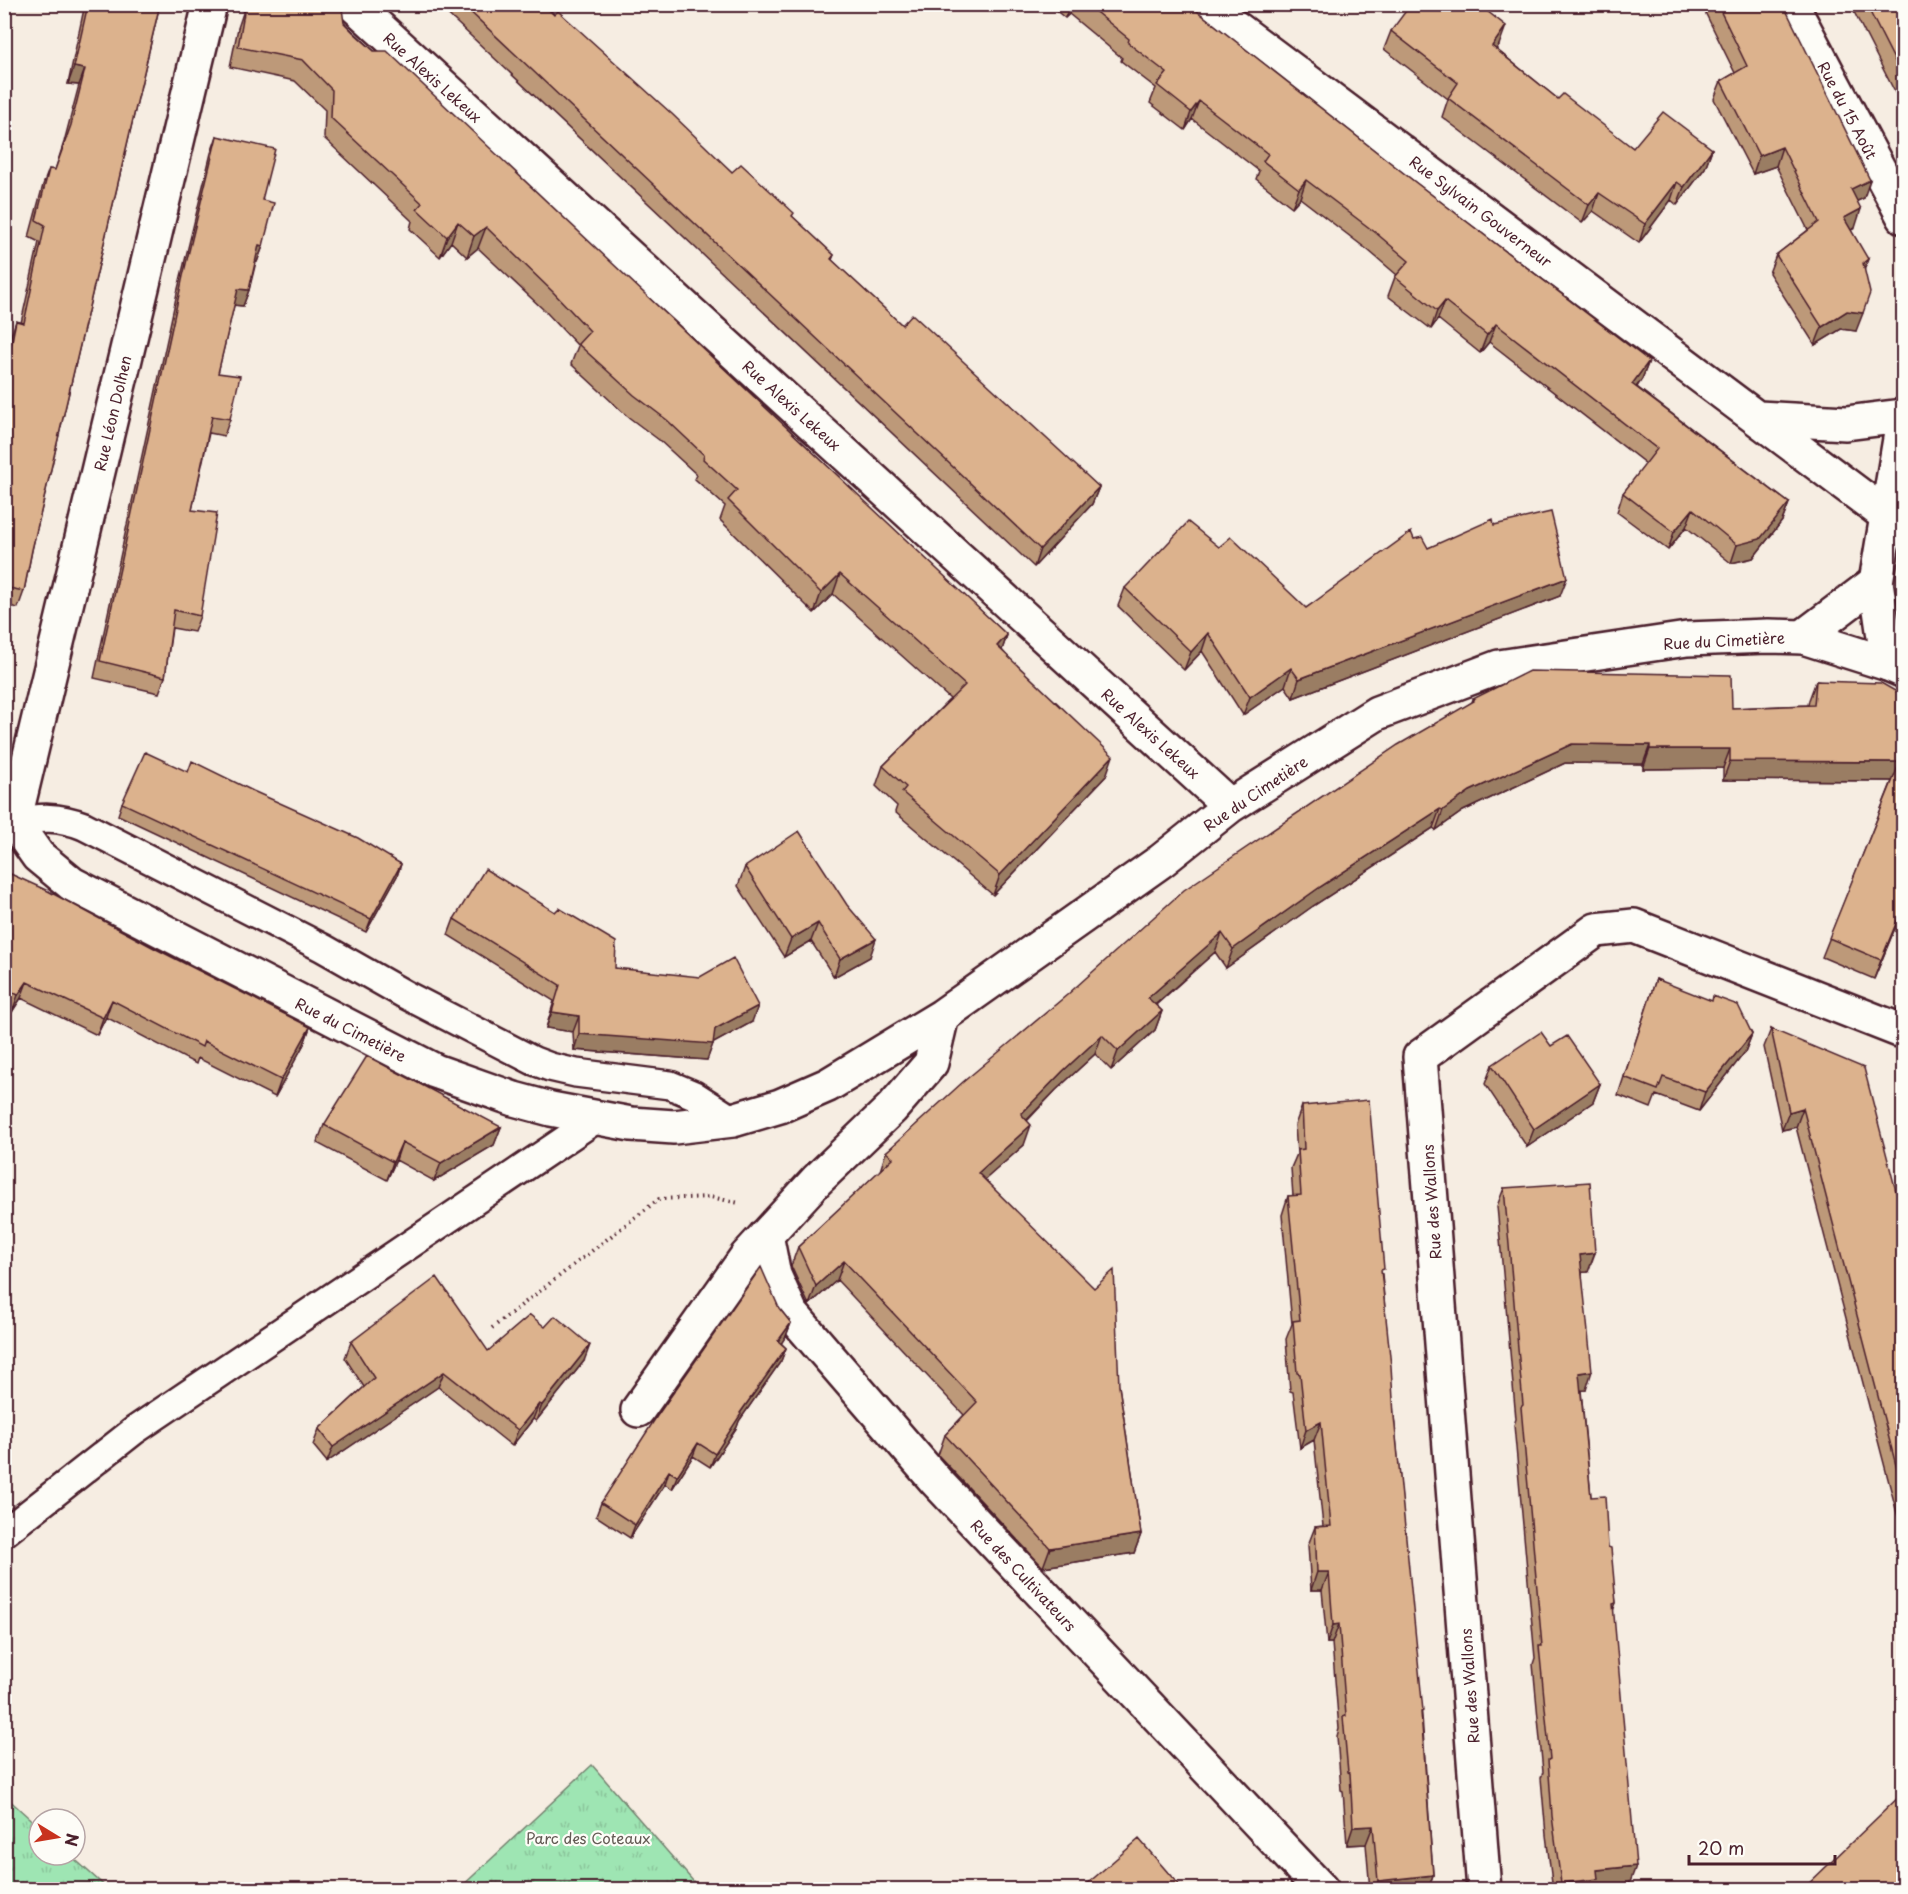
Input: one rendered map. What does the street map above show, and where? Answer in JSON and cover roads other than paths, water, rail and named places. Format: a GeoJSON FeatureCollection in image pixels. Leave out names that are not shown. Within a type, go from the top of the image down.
{"type":"FeatureCollection","features":[{"type":"Feature","properties":{"kind":"street","name":"Rue Léon Dolhen"},"geometry":{"type":"LineString","coordinates":[[10,820],[210,4]]}},
{"type":"Feature","properties":{"kind":"street","name":"Rue Alexis Lekeux"},"geometry":{"type":"LineString","coordinates":[[353,4],[1230,806]]}},
{"type":"Feature","properties":{"kind":"street","name":"Rue Sylvain Gouverneur"},"geometry":{"type":"LineString","coordinates":[[1204,4],[1886,515]]}},
{"type":"Feature","properties":{"kind":"street","name":"Rue du 15 Août"},"geometry":{"type":"LineString","coordinates":[[1791,4],[1904,217]]}},
{"type":"Feature","properties":{"kind":"street"},"geometry":{"type":"LineString","coordinates":[[1758,418],[1846,423],[1903,415],[1876,582],[1896,668]]}},
{"type":"Feature","properties":{"kind":"street","name":"Rue du Cimetière"},"geometry":{"type":"LineString","coordinates":[[1803,637],[1876,582]]}},
{"type":"Feature","properties":{"kind":"street","name":"Rue du Cimetière"},"geometry":{"type":"LineString","coordinates":[[10,820],[38,856],[72,884],[435,1071],[480,1088],[550,1109],[596,1119],[674,1127],[733,1120],[780,1106],[828,1085],[942,1016],[1161,861],[1230,806],[1377,713],[1499,667],[1687,639],[1768,636],[1803,637],[1896,668]]}},
{"type":"Feature","properties":{"kind":"street","name":"Rue des Wallons"},"geometry":{"type":"LineString","coordinates":[[1484,1890],[1420,1057],[1596,930],[1634,926],[1904,1032]]}},
{"type":"Feature","properties":{"kind":"street"},"geometry":{"type":"LineString","coordinates":[[638,1410],[747,1256],[817,1180],[892,1108],[931,1063],[942,1016]]}},
{"type":"Feature","properties":{"kind":"street","name":"Rue des Cultivateurs"},"geometry":{"type":"LineString","coordinates":[[776,1224],[774,1275],[791,1313],[936,1481],[1322,1890]]}},
{"type":"Feature","properties":{"kind":"lane"},"geometry":{"type":"LineString","coordinates":[[10,820],[40,817],[66,819],[84,826],[322,948],[404,994],[534,1061],[576,1073],[670,1085],[694,1095],[733,1120]]}},
{"type":"Feature","properties":{"kind":"lane"},"geometry":{"type":"LineString","coordinates":[[4,1533],[135,1430],[596,1119]]}},
{"type":"Feature","properties":{"kind":"park label","name":"Parc des Coteaux"},"geometry":{"type":"Point","coordinates":[588,1837]}}]}
